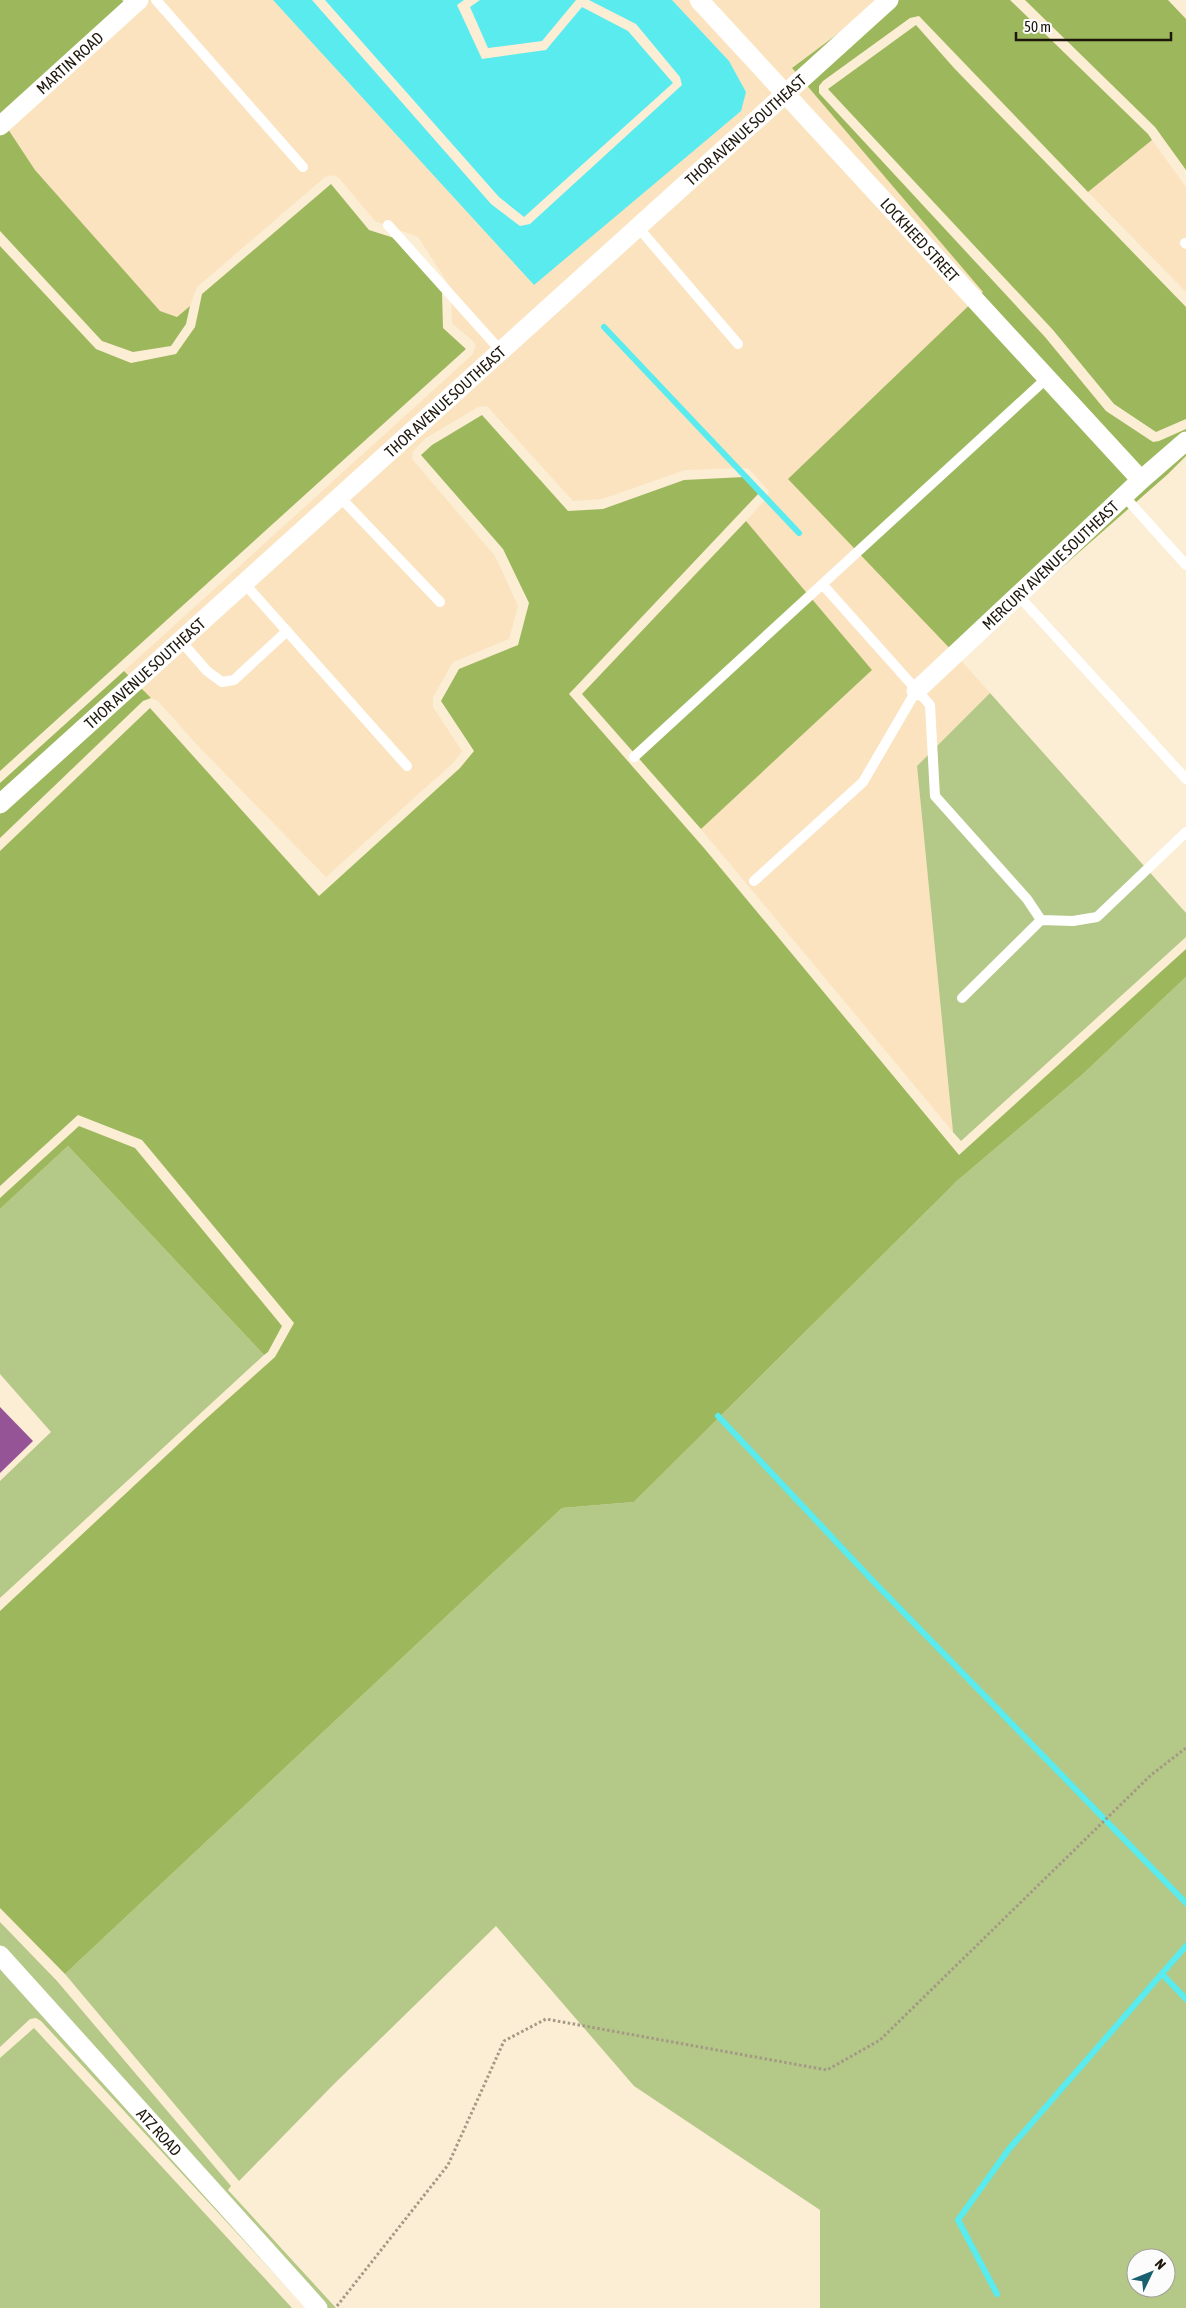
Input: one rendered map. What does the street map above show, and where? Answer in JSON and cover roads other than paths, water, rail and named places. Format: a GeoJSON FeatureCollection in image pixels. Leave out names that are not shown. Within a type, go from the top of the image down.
{"type":"FeatureCollection","features":[{"type":"Feature","properties":{"kind":"street","name":"MARTIN ROAD"},"geometry":{"type":"LineString","coordinates":[[0,126],[139,0]]}},
{"type":"Feature","properties":{"kind":"street","name":"LOCKHEED STREET"},"geometry":{"type":"LineString","coordinates":[[699,0],[784,95],[1141,480]]}},
{"type":"Feature","properties":{"kind":"street","name":"THOR AVENUE SOUTHEAST"},"geometry":{"type":"LineString","coordinates":[[0,804],[243,582],[889,0]]}},
{"type":"Feature","properties":{"kind":"street","name":"MERCURY AVENUE SOUTHEAST"},"geometry":{"type":"LineString","coordinates":[[916,691],[1141,480],[1186,441]]}},
{"type":"Feature","properties":{"kind":"street","name":"ATZ ROAD"},"geometry":{"type":"LineString","coordinates":[[0,1955],[318,2308]]}},
{"type":"Feature","properties":{"kind":"lane"},"geometry":{"type":"LineString","coordinates":[[156,0],[303,167]]}},
{"type":"Feature","properties":{"kind":"lane"},"geometry":{"type":"LineString","coordinates":[[388,225],[500,350]]}},
{"type":"Feature","properties":{"kind":"lane"},"geometry":{"type":"LineString","coordinates":[[637,226],[738,344]]}},
{"type":"Feature","properties":{"kind":"lane"},"geometry":{"type":"LineString","coordinates":[[634,757],[1047,378]]}},
{"type":"Feature","properties":{"kind":"lane"},"geometry":{"type":"LineString","coordinates":[[339,496],[440,602]]}},
{"type":"Feature","properties":{"kind":"lane"},"geometry":{"type":"LineString","coordinates":[[1124,496],[1186,565]]}},
{"type":"Feature","properties":{"kind":"lane"},"geometry":{"type":"LineString","coordinates":[[243,582],[407,766]]}},
{"type":"Feature","properties":{"kind":"lane"},"geometry":{"type":"LineString","coordinates":[[823,585],[930,705],[936,796],[1027,900],[1041,920]]}},
{"type":"Feature","properties":{"kind":"lane"},"geometry":{"type":"LineString","coordinates":[[1018,595],[1186,779]]}},
{"type":"Feature","properties":{"kind":"lane"},"geometry":{"type":"LineString","coordinates":[[180,640],[206,671],[222,682],[234,680],[287,631]]}},
{"type":"Feature","properties":{"kind":"lane"},"geometry":{"type":"LineString","coordinates":[[754,881],[863,782],[916,691]]}},
{"type":"Feature","properties":{"kind":"lane"},"geometry":{"type":"LineString","coordinates":[[962,998],[1041,920],[1074,921],[1097,917],[1186,832]]}},
{"type":"Feature","properties":{"kind":"water"},"geometry":{"type":"Polygon","coordinates":[[[273,0],[312,0],[491,204],[520,226],[530,224],[682,85],[680,77],[636,24],[589,0],[672,0],[729,61],[746,92],[741,111],[534,285],[273,0]]]}},
{"type":"Feature","properties":{"kind":"water"},"geometry":{"type":"Polygon","coordinates":[[[325,0],[464,0],[457,5],[482,59],[546,50],[582,7],[628,31],[673,83],[524,217],[499,197],[325,0]]]}},
{"type":"Feature","properties":{"kind":"water"},"geometry":{"type":"Polygon","coordinates":[[[480,0],[576,0],[542,41],[488,48],[470,7],[480,0]]]}},
{"type":"Feature","properties":{"kind":"waterway"},"geometry":{"type":"LineString","coordinates":[[604,327],[799,533]]}},
{"type":"Feature","properties":{"kind":"waterway"},"geometry":{"type":"LineString","coordinates":[[718,1416],[874,1582],[1186,1903]]}},
{"type":"Feature","properties":{"kind":"waterway"},"geometry":{"type":"LineString","coordinates":[[997,2294],[958,2220],[1009,2149],[1186,1946]]}},
{"type":"Feature","properties":{"kind":"waterway"},"geometry":{"type":"LineString","coordinates":[[1162,1974],[1186,1999]]}}]}
